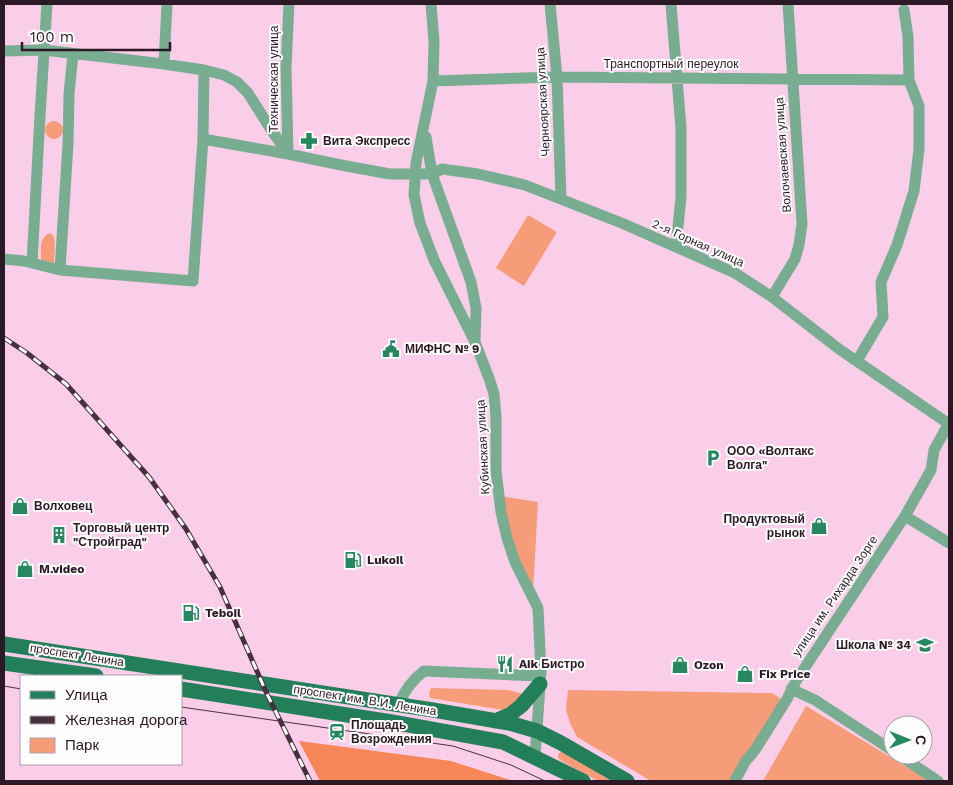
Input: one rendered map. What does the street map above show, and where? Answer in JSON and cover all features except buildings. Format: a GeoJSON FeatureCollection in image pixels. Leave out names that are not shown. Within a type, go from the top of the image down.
{"type":"FeatureCollection","features":[{"type":"Feature","properties":{"kind":"main road","name":"проспект Ленина"},"geometry":{"type":"LineString","coordinates":[[4,644],[209,675]]}},
{"type":"Feature","properties":{"kind":"main road","name":"проспект Ленина"},"geometry":{"type":"LineString","coordinates":[[4,663],[89,675]]}},
{"type":"Feature","properties":{"kind":"main road","name":"проспект им. В.И. Ленина"},"geometry":{"type":"LineString","coordinates":[[209,675],[433,710],[537,731],[627,781]]}},
{"type":"Feature","properties":{"kind":"main road"},"geometry":{"type":"LineString","coordinates":[[495,721],[511,714],[521,706],[540,680]]}},
{"type":"Feature","properties":{"kind":"main road","name":"проспект им. В.И. Ленина"},"geometry":{"type":"LineString","coordinates":[[182,688],[375,719],[503,742],[583,781]]}},
{"type":"Feature","properties":{"kind":"street"},"geometry":{"type":"LineString","coordinates":[[32,263],[47,4]]}},
{"type":"Feature","properties":{"kind":"street"},"geometry":{"type":"LineString","coordinates":[[164,64],[167,4]]}},
{"type":"Feature","properties":{"kind":"street","name":"Техническая улица"},"geometry":{"type":"LineString","coordinates":[[288,154],[286,67],[289,4]]}},
{"type":"Feature","properties":{"kind":"street","name":"Кубинская улица"},"geometry":{"type":"LineString","coordinates":[[431,4],[434,41],[433,81],[416,163],[414,195],[420,223],[445,283],[475,342],[490,378],[494,394],[496,471],[504,525],[514,562],[538,608],[540,680],[536,757]]}},
{"type":"Feature","properties":{"kind":"street","name":"Черноярская улица"},"geometry":{"type":"LineString","coordinates":[[550,4],[557,77],[560,199]]}},
{"type":"Feature","properties":{"kind":"street"},"geometry":{"type":"LineString","coordinates":[[671,4],[681,128],[681,197],[676,247]]}},
{"type":"Feature","properties":{"kind":"street","name":"Волочаевская улица"},"geometry":{"type":"LineString","coordinates":[[772,297],[795,259],[802,224],[788,4]]}},
{"type":"Feature","properties":{"kind":"street"},"geometry":{"type":"LineString","coordinates":[[857,361],[883,317],[881,282],[896,246],[914,191],[919,149],[918,106],[909,80],[908,37],[904,10]]}},
{"type":"Feature","properties":{"kind":"street"},"geometry":{"type":"LineString","coordinates":[[4,51],[44,50],[164,64],[204,70],[224,76],[237,82],[248,93],[288,154]]}},
{"type":"Feature","properties":{"kind":"street"},"geometry":{"type":"LineString","coordinates":[[60,270],[68,144],[69,94],[73,54]]}},
{"type":"Feature","properties":{"kind":"street"},"geometry":{"type":"LineString","coordinates":[[4,259],[24,261],[60,270],[193,281],[203,139],[204,70]]}},
{"type":"Feature","properties":{"kind":"street","name":"Транспортный переулок"},"geometry":{"type":"LineString","coordinates":[[433,81],[557,77],[909,80]]}},
{"type":"Feature","properties":{"kind":"street","name":"Кубинская улица"},"geometry":{"type":"LineString","coordinates":[[424,120],[432,174],[471,282],[476,308],[475,342]]}},
{"type":"Feature","properties":{"kind":"street"},"geometry":{"type":"LineString","coordinates":[[203,139],[288,154],[341,166],[390,174],[415,174]]}},
{"type":"Feature","properties":{"kind":"street","name":"2-я Горная улица"},"geometry":{"type":"LineString","coordinates":[[415,174],[432,174],[442,169],[478,174],[525,185],[735,272],[772,297],[839,349],[949,424]]}},
{"type":"Feature","properties":{"kind":"street","name":"улица им. Рихарда Зорге"},"geometry":{"type":"LineString","coordinates":[[735,781],[787,699],[791,689],[905,516],[932,470],[934,450],[949,424]]}},
{"type":"Feature","properties":{"kind":"street"},"geometry":{"type":"LineString","coordinates":[[905,516],[949,543]]}},
{"type":"Feature","properties":{"kind":"street"},"geometry":{"type":"LineString","coordinates":[[398,705],[416,677],[424,670],[540,680]]}},
{"type":"Feature","properties":{"kind":"street"},"geometry":{"type":"LineString","coordinates":[[791,689],[816,700],[883,744]]}},
{"type":"Feature","properties":{"kind":"street"},"geometry":{"type":"LineString","coordinates":[[914,765],[938,781]]}},
{"type":"Feature","properties":{"kind":"green space"},"geometry":{"type":"Polygon","coordinates":[[[50,121],[58,121],[63,126],[61,137],[50,139],[45,134],[45,126],[50,121]]]}},
{"type":"Feature","properties":{"kind":"green space"},"geometry":{"type":"Polygon","coordinates":[[[528,215],[557,232],[524,286],[496,268],[528,215]]]}},
{"type":"Feature","properties":{"kind":"green space"},"geometry":{"type":"Polygon","coordinates":[[[50,233],[54,237],[55,244],[54,263],[41,260],[42,240],[50,233]]]}},
{"type":"Feature","properties":{"kind":"green space"},"geometry":{"type":"Polygon","coordinates":[[[501,496],[538,502],[533,592],[517,562],[501,496]]]}},
{"type":"Feature","properties":{"kind":"green space"},"geometry":{"type":"Polygon","coordinates":[[[431,688],[508,690],[523,694],[514,705],[503,710],[430,698],[431,688]]]}},
{"type":"Feature","properties":{"kind":"green space"},"geometry":{"type":"Polygon","coordinates":[[[568,690],[772,693],[780,698],[782,708],[737,781],[651,781],[577,737],[566,710],[568,690]]]}},
{"type":"Feature","properties":{"kind":"green space"},"geometry":{"type":"Polygon","coordinates":[[[806,706],[883,753],[883,765],[904,765],[930,781],[763,781],[806,706]]]}},
{"type":"Feature","properties":{"kind":"green space"},"geometry":{"type":"Polygon","coordinates":[[[561,752],[612,781],[598,781],[565,763],[558,758],[558,754],[561,752]]]}},
{"type":"Feature","properties":{"kind":"shaded area"},"geometry":{"type":"Polygon","coordinates":[[[299,741],[451,761],[513,781],[320,781],[299,741]]]}},
{"type":"Feature","properties":{"kind":"tram line"},"geometry":{"type":"LineString","coordinates":[[4,686],[20,689]]}},
{"type":"Feature","properties":{"kind":"tram line"},"geometry":{"type":"LineString","coordinates":[[182,707],[453,746],[511,765],[545,781]]}},
{"type":"Feature","properties":{"kind":"railway"},"geometry":{"type":"LineString","coordinates":[[4,338],[27,353],[66,384],[149,477],[186,529],[220,587],[267,694],[310,781]]}},
{"type":"Feature","properties":{"kind":"place","name":"Вита Экспресс"},"geometry":{"type":"Point","coordinates":[309,141]}},
{"type":"Feature","properties":{"kind":"place","name":"МИФНС № 9"},"geometry":{"type":"Point","coordinates":[391,349]}},
{"type":"Feature","properties":{"kind":"place","name":"ООО «Волтакс Волга\""},"geometry":{"type":"Point","coordinates":[713,458]}},
{"type":"Feature","properties":{"kind":"place","name":"Волховец"},"geometry":{"type":"Point","coordinates":[20,506]}},
{"type":"Feature","properties":{"kind":"place","name":"Продуктовый рынок"},"geometry":{"type":"Point","coordinates":[819,526]}},
{"type":"Feature","properties":{"kind":"place","name":"Торговый центр \"Стройград\""},"geometry":{"type":"Point","coordinates":[59,535]}},
{"type":"Feature","properties":{"kind":"place","name":"Lukoil"},"geometry":{"type":"Point","coordinates":[353,560]}},
{"type":"Feature","properties":{"kind":"place","name":"M.video"},"geometry":{"type":"Point","coordinates":[25,569]}},
{"type":"Feature","properties":{"kind":"place","name":"Teboil"},"geometry":{"type":"Point","coordinates":[191,613]}},
{"type":"Feature","properties":{"kind":"place","name":"Школа № 34"},"geometry":{"type":"Point","coordinates":[925,645]}},
{"type":"Feature","properties":{"kind":"place","name":"Aik Бистро"},"geometry":{"type":"Point","coordinates":[505,664]}},
{"type":"Feature","properties":{"kind":"place","name":"Ozon"},"geometry":{"type":"Point","coordinates":[680,665]}},
{"type":"Feature","properties":{"kind":"place","name":"Fix Price"},"geometry":{"type":"Point","coordinates":[745,674]}},
{"type":"Feature","properties":{"kind":"place","name":"Площадь Возрождения"},"geometry":{"type":"Point","coordinates":[337,732]}}]}
